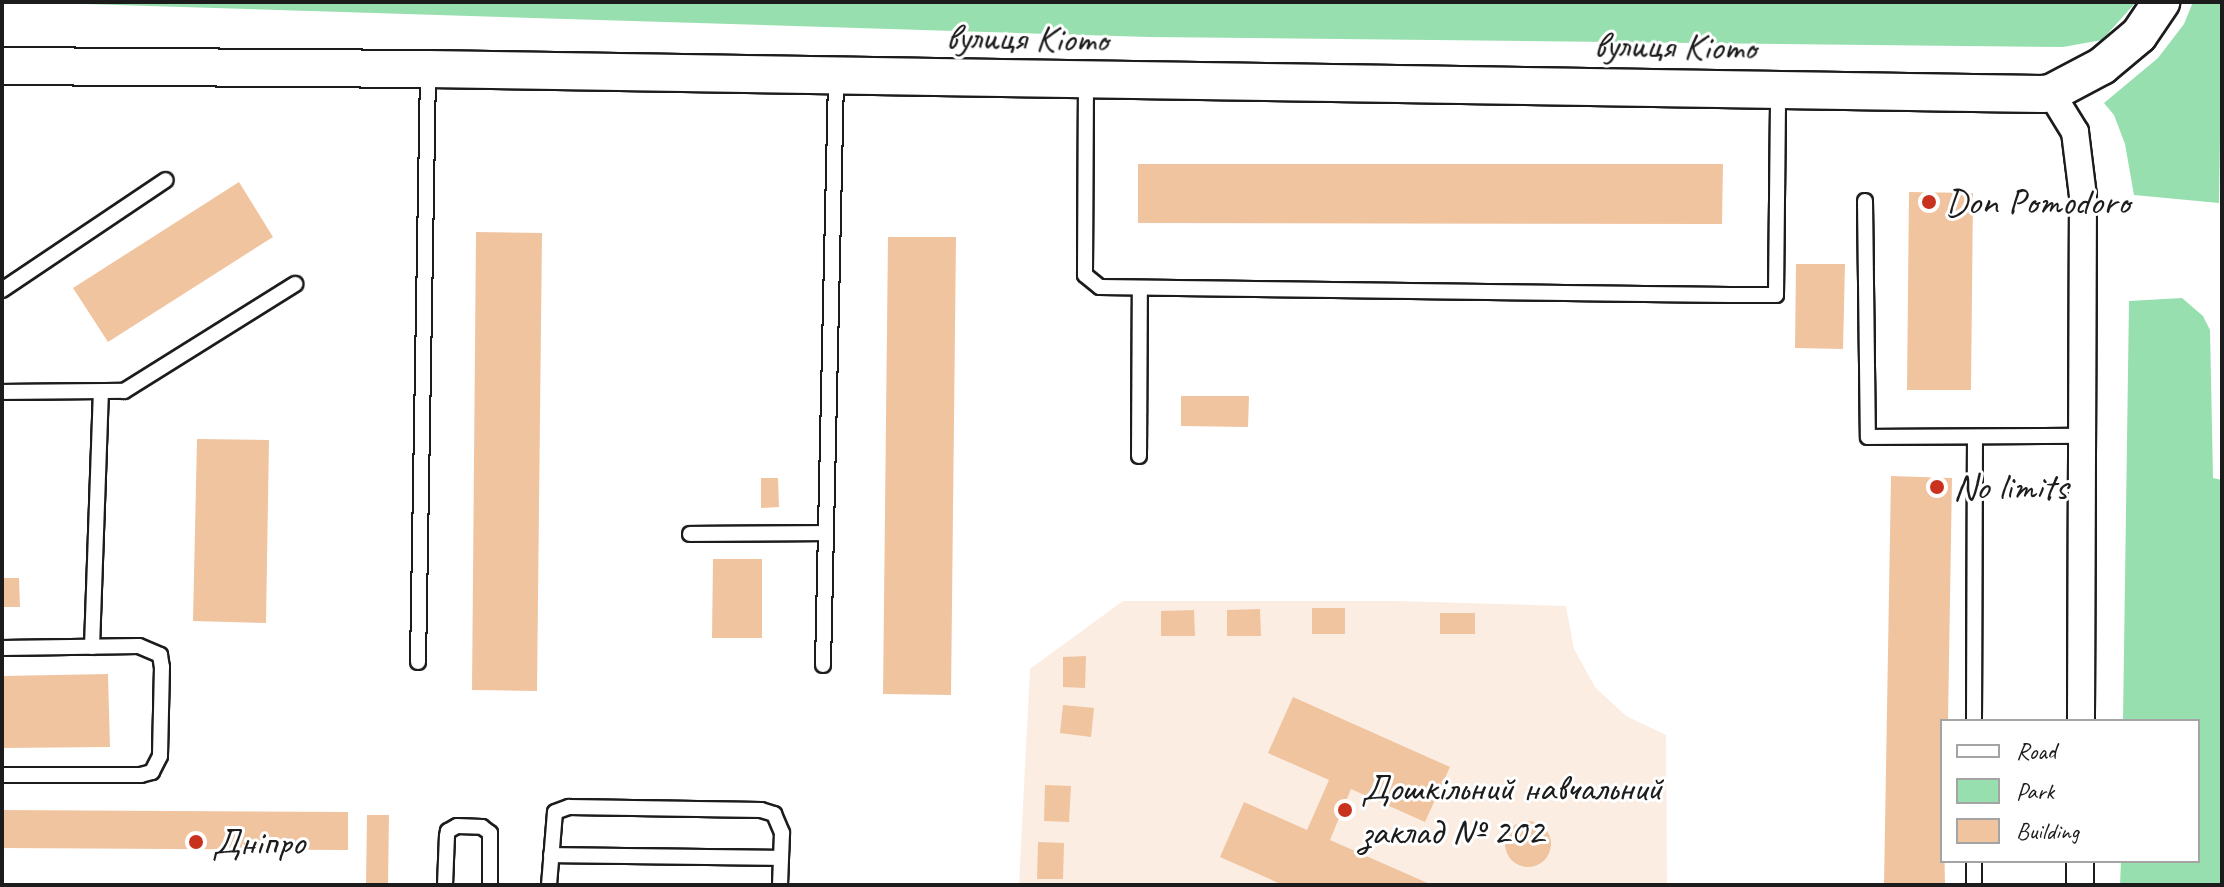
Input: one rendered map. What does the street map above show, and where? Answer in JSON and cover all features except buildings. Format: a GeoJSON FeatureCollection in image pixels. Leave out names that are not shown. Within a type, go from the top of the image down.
{"type":"FeatureCollection","features":[{"type":"Feature","properties":{"kind":"street"},"geometry":{"type":"LineString","coordinates":[[2081,719],[2082,185],[2075,132],[2051,93],[2102,66],[2139,35],[2161,2]]}},
{"type":"Feature","properties":{"kind":"street","name":"вулиця Кіото"},"geometry":{"type":"LineString","coordinates":[[2,66],[428,69],[2051,93]]}},
{"type":"Feature","properties":{"kind":"street"},"geometry":{"type":"LineString","coordinates":[[2080,863],[2080,885]]}},
{"type":"Feature","properties":{"kind":"lane"},"geometry":{"type":"LineString","coordinates":[[418,662],[428,69]]}},
{"type":"Feature","properties":{"kind":"lane"},"geometry":{"type":"LineString","coordinates":[[823,665],[836,77]]}},
{"type":"Feature","properties":{"kind":"lane"},"geometry":{"type":"LineString","coordinates":[[1086,81],[1085,275],[1100,287],[1140,288],[1776,295],[1778,89]]}},
{"type":"Feature","properties":{"kind":"lane"},"geometry":{"type":"LineString","coordinates":[[2,290],[166,180]]}},
{"type":"Feature","properties":{"kind":"lane"},"geometry":{"type":"LineString","coordinates":[[1865,201],[1868,437],[2081,436]]}},
{"type":"Feature","properties":{"kind":"lane"},"geometry":{"type":"LineString","coordinates":[[2,392],[101,393],[132,388],[295,284]]}},
{"type":"Feature","properties":{"kind":"lane"},"geometry":{"type":"LineString","coordinates":[[1139,456],[1140,288]]}},
{"type":"Feature","properties":{"kind":"lane"},"geometry":{"type":"LineString","coordinates":[[92,647],[101,393]]}},
{"type":"Feature","properties":{"kind":"lane"},"geometry":{"type":"LineString","coordinates":[[1974,719],[1975,437]]}},
{"type":"Feature","properties":{"kind":"lane"},"geometry":{"type":"LineString","coordinates":[[690,534],[826,533]]}},
{"type":"Feature","properties":{"kind":"lane"},"geometry":{"type":"LineString","coordinates":[[2,648],[139,646],[160,655],[158,765],[152,772],[141,775],[2,775]]}},
{"type":"Feature","properties":{"kind":"lane"},"geometry":{"type":"LineString","coordinates":[[549,885],[555,812],[569,807],[761,810],[774,814],[780,822],[780,885]]}},
{"type":"Feature","properties":{"kind":"lane"},"geometry":{"type":"LineString","coordinates":[[445,885],[448,831],[457,826],[482,827],[490,833],[490,885]]}},
{"type":"Feature","properties":{"kind":"lane"},"geometry":{"type":"LineString","coordinates":[[551,855],[781,858]]}},
{"type":"Feature","properties":{"kind":"lane"},"geometry":{"type":"LineString","coordinates":[[1974,863],[1974,885]]}},
{"type":"Feature","properties":{"kind":"shaded area","name":"Дошкільний навчальний заклад № 202"},"geometry":{"type":"Polygon","coordinates":[[[1123,601],[1397,601],[1566,606],[1574,649],[1595,687],[1626,716],[1666,735],[1667,885],[1019,885],[1030,669],[1123,601]]]}},
{"type":"Feature","properties":{"kind":"green space"},"geometry":{"type":"Polygon","coordinates":[[[18,2],[2136,2],[2102,40],[2063,47],[1149,37],[18,2]]]}},
{"type":"Feature","properties":{"kind":"green space"},"geometry":{"type":"Polygon","coordinates":[[[2193,2],[2222,2],[2219,203],[2134,195],[2125,144],[2114,115],[2104,103],[2158,58],[2184,24],[2193,2]]]}},
{"type":"Feature","properties":{"kind":"green space"},"geometry":{"type":"Polygon","coordinates":[[[2182,298],[2203,316],[2210,330],[2213,478],[2222,480],[2222,885],[2120,885],[2121,863],[2200,863],[2200,719],[2123,719],[2129,301],[2182,298]]]}},
{"type":"Feature","properties":{"kind":"place","name":"Don Pomodoro"},"geometry":{"type":"Point","coordinates":[1929,202]}},
{"type":"Feature","properties":{"kind":"place","name":"No limits"},"geometry":{"type":"Point","coordinates":[1937,487]}},
{"type":"Feature","properties":{"kind":"place","name":"Дошкільний навчальний заклад № 202"},"geometry":{"type":"Point","coordinates":[1345,810]}},
{"type":"Feature","properties":{"kind":"place","name":"Дніпро"},"geometry":{"type":"Point","coordinates":[196,842]}}]}
